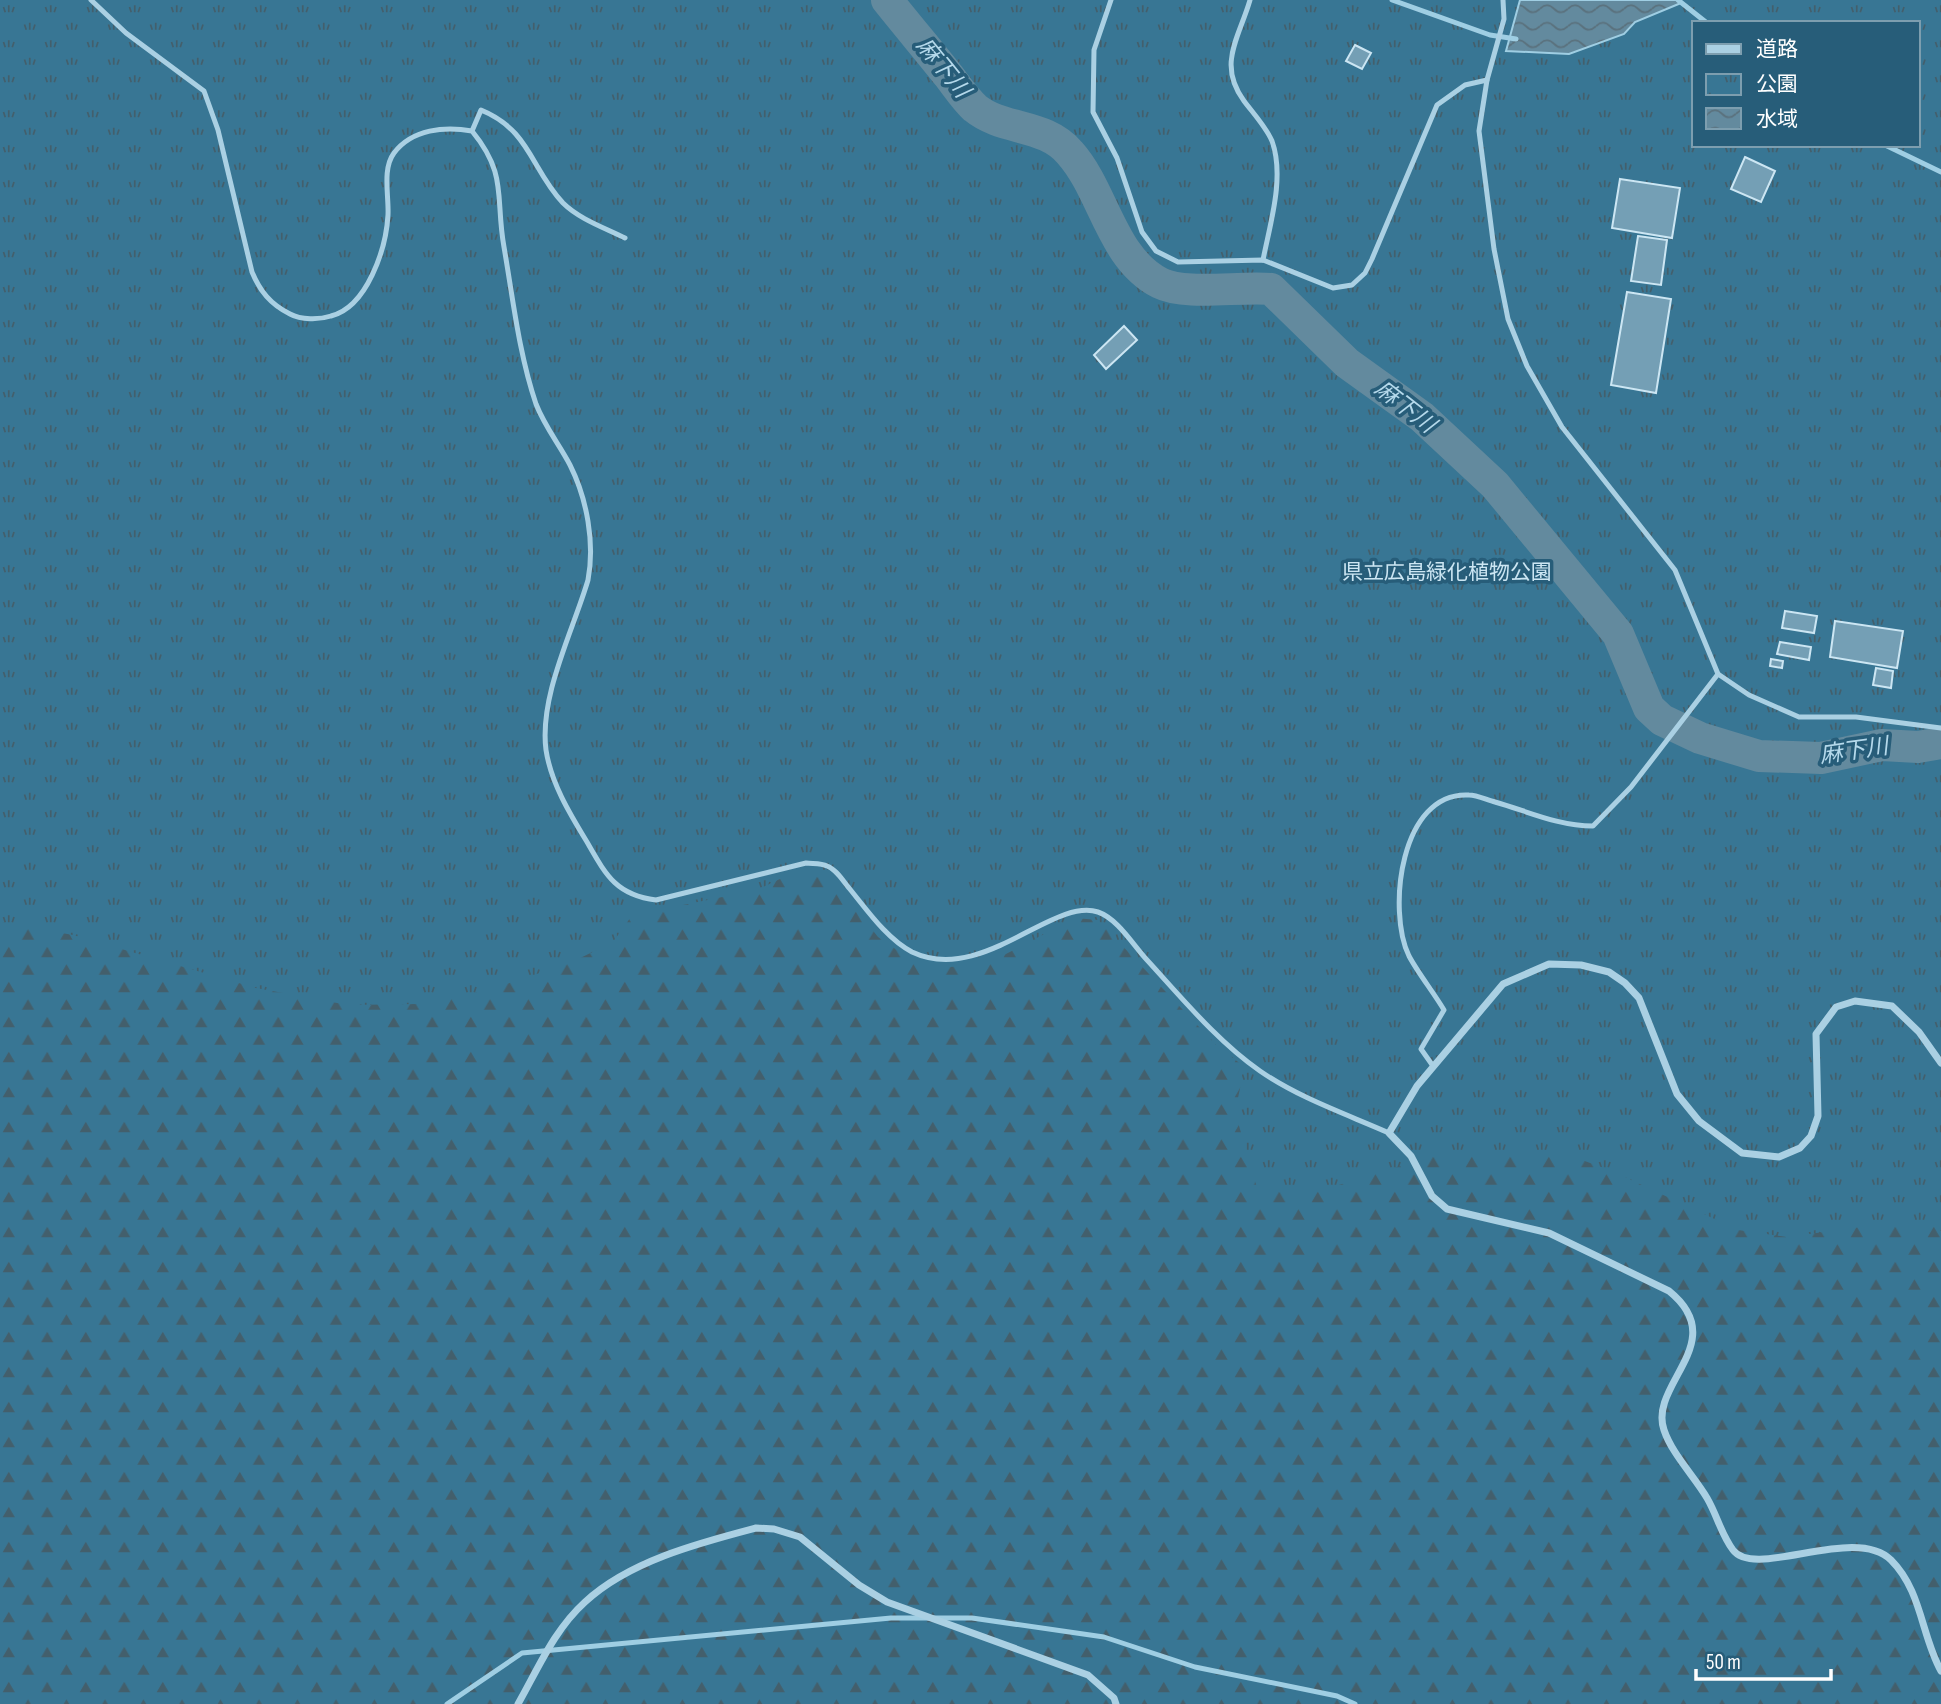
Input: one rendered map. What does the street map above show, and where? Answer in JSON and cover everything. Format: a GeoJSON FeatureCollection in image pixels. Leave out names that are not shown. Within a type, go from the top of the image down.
{"type":"FeatureCollection","features":[{"type":"Feature","properties":{"kind":"street"},"geometry":{"type":"LineString","coordinates":[[1941,1063],[1919,1032],[1892,1006],[1855,1001],[1836,1007],[1816,1034],[1818,1116],[1811,1136],[1800,1147],[1779,1157],[1742,1153],[1699,1121],[1677,1094],[1639,999],[1625,984],[1600,970],[1581,965],[1549,964],[1503,984],[1417,1086],[1389,1133],[1411,1156],[1432,1196],[1447,1209],[1549,1233],[1669,1290],[1682,1302],[1689,1311],[1693,1329],[1690,1348],[1662,1413],[1664,1430],[1708,1500],[1724,1537],[1736,1554],[1754,1561],[1770,1560],[1815,1549],[1844,1548],[1873,1552],[1889,1558],[1904,1576],[1917,1602],[1933,1656],[1941,1671]]}},
{"type":"Feature","properties":{"kind":"street"},"geometry":{"type":"LineString","coordinates":[[518,1704],[547,1648],[594,1594],[639,1567],[756,1528],[774,1529],[800,1537],[859,1585],[887,1602],[1088,1675],[1114,1698],[1116,1704]]}},
{"type":"Feature","properties":{"kind":"lane"},"geometry":{"type":"LineString","coordinates":[[91,0],[126,33],[204,91],[218,130],[252,272],[261,293],[292,315],[320,319],[342,314],[362,292],[377,262],[388,218],[387,170],[393,155],[410,136],[459,129],[472,131],[491,155],[500,194],[503,245],[527,376],[550,436],[570,466],[590,533],[591,561],[588,580],[550,695],[546,748],[566,806],[617,887],[636,897],[656,900],[806,863],[828,866],[892,938],[912,952],[932,958],[970,957],[991,951],[1040,926],[1080,911],[1099,912],[1125,933],[1225,1041],[1260,1071],[1316,1101],[1389,1133]]}},
{"type":"Feature","properties":{"kind":"lane"},"geometry":{"type":"LineString","coordinates":[[1111,0],[1094,50],[1093,112],[1117,158],[1142,232],[1156,251],[1178,262],[1263,260],[1333,288],[1352,285],[1365,273],[1372,259],[1437,105],[1465,85],[1487,80]]}},
{"type":"Feature","properties":{"kind":"lane"},"geometry":{"type":"LineString","coordinates":[[1250,0],[1233,40],[1231,81],[1271,141],[1275,160],[1275,201],[1263,260]]}},
{"type":"Feature","properties":{"kind":"lane"},"geometry":{"type":"LineString","coordinates":[[1503,0],[1504,19],[1487,80],[1479,131],[1494,249],[1508,319],[1527,366],[1562,427],[1608,489],[1675,569],[1718,674],[1749,695],[1800,717],[1856,717],[1941,728]]}},
{"type":"Feature","properties":{"kind":"lane"},"geometry":{"type":"LineString","coordinates":[[472,131],[481,110],[503,119],[520,138],[563,203],[588,220],[625,238]]}},
{"type":"Feature","properties":{"kind":"lane"},"geometry":{"type":"LineString","coordinates":[[1433,1066],[1421,1049],[1444,1010],[1409,956],[1399,921],[1400,875],[1409,839],[1424,816],[1446,800],[1468,794],[1573,826],[1592,826],[1631,787],[1718,674]]}},
{"type":"Feature","properties":{"kind":"green space"},"geometry":{"type":"Polygon","coordinates":[[[0,0],[1941,708],[1941,1704],[0,1704],[0,0]]]}},
{"type":"Feature","properties":{"kind":"green space","name":"県立広島緑化植物公園"},"geometry":{"type":"Polygon","coordinates":[[[0,0],[1941,0],[1941,1231],[1930,1223],[1897,1222],[1787,1237],[1738,1230],[1612,1171],[1571,1156],[1518,1152],[1446,1152],[1329,1188],[1297,1192],[1258,1191],[1235,1112],[1242,1065],[1216,1045],[1098,920],[1075,918],[1004,955],[974,965],[938,968],[907,957],[878,937],[835,883],[820,875],[797,874],[757,890],[673,907],[638,907],[613,942],[570,963],[488,990],[420,1004],[348,1005],[256,988],[73,935],[0,922],[0,0]]]}},
{"type":"Feature","properties":{"kind":"water"},"geometry":{"type":"Polygon","coordinates":[[[1520,0],[1681,0],[1681,3],[1635,22],[1624,34],[1569,54],[1506,51],[1520,0]]]}},
{"type":"Feature","properties":{"kind":"building"},"geometry":{"type":"Polygon","coordinates":[[[1355,45],[1371,53],[1362,69],[1346,61],[1355,45]]]}},
{"type":"Feature","properties":{"kind":"building"},"geometry":{"type":"Polygon","coordinates":[[[1745,157],[1775,171],[1761,202],[1731,189],[1745,157]]]}},
{"type":"Feature","properties":{"kind":"building"},"geometry":{"type":"Polygon","coordinates":[[[1620,179],[1680,188],[1672,238],[1612,228],[1620,179]]]}},
{"type":"Feature","properties":{"kind":"building"},"geometry":{"type":"Polygon","coordinates":[[[1638,236],[1667,240],[1661,285],[1631,281],[1638,236]]]}},
{"type":"Feature","properties":{"kind":"building"},"geometry":{"type":"Polygon","coordinates":[[[1627,292],[1671,299],[1656,393],[1611,385],[1627,292]]]}},
{"type":"Feature","properties":{"kind":"building"},"geometry":{"type":"Polygon","coordinates":[[[1124,326],[1137,340],[1106,369],[1094,355],[1124,326]]]}},
{"type":"Feature","properties":{"kind":"building"},"geometry":{"type":"Polygon","coordinates":[[[1785,611],[1817,616],[1814,633],[1782,628],[1785,611]]]}},
{"type":"Feature","properties":{"kind":"building"},"geometry":{"type":"Polygon","coordinates":[[[1835,621],[1903,631],[1897,668],[1830,657],[1835,621]]]}},
{"type":"Feature","properties":{"kind":"building"},"geometry":{"type":"Polygon","coordinates":[[[1780,642],[1811,647],[1809,660],[1777,654],[1780,642]]]}},
{"type":"Feature","properties":{"kind":"building"},"geometry":{"type":"Polygon","coordinates":[[[1771,659],[1783,661],[1782,668],[1770,666],[1771,659]]]}},
{"type":"Feature","properties":{"kind":"building"},"geometry":{"type":"Polygon","coordinates":[[[1876,668],[1893,671],[1891,688],[1873,685],[1876,668]]]}},
{"type":"Feature","properties":{"kind":"waterway","name":"麻下川"},"geometry":{"type":"LineString","coordinates":[[887,0],[975,108],[998,121],[1049,137],[1070,153],[1082,168],[1119,241],[1143,272],[1160,283],[1184,289],[1271,289],[1347,363],[1422,417],[1495,485],[1618,634],[1649,708],[1662,720],[1700,738],[1759,756],[1821,758],[1882,745],[1918,747],[1941,743]]}},
{"type":"Feature","properties":{"kind":"waterway"},"geometry":{"type":"LineString","coordinates":[[1392,0],[1490,35],[1516,39]]}},
{"type":"Feature","properties":{"kind":"waterway"},"geometry":{"type":"LineString","coordinates":[[1678,0],[1704,21]]}},
{"type":"Feature","properties":{"kind":"waterway"},"geometry":{"type":"LineString","coordinates":[[1889,147],[1941,172]]}},
{"type":"Feature","properties":{"kind":"waterway"},"geometry":{"type":"LineString","coordinates":[[447,1704],[522,1653],[891,1618],[972,1618],[1104,1637],[1195,1667],[1337,1696],[1355,1704]]}}]}
